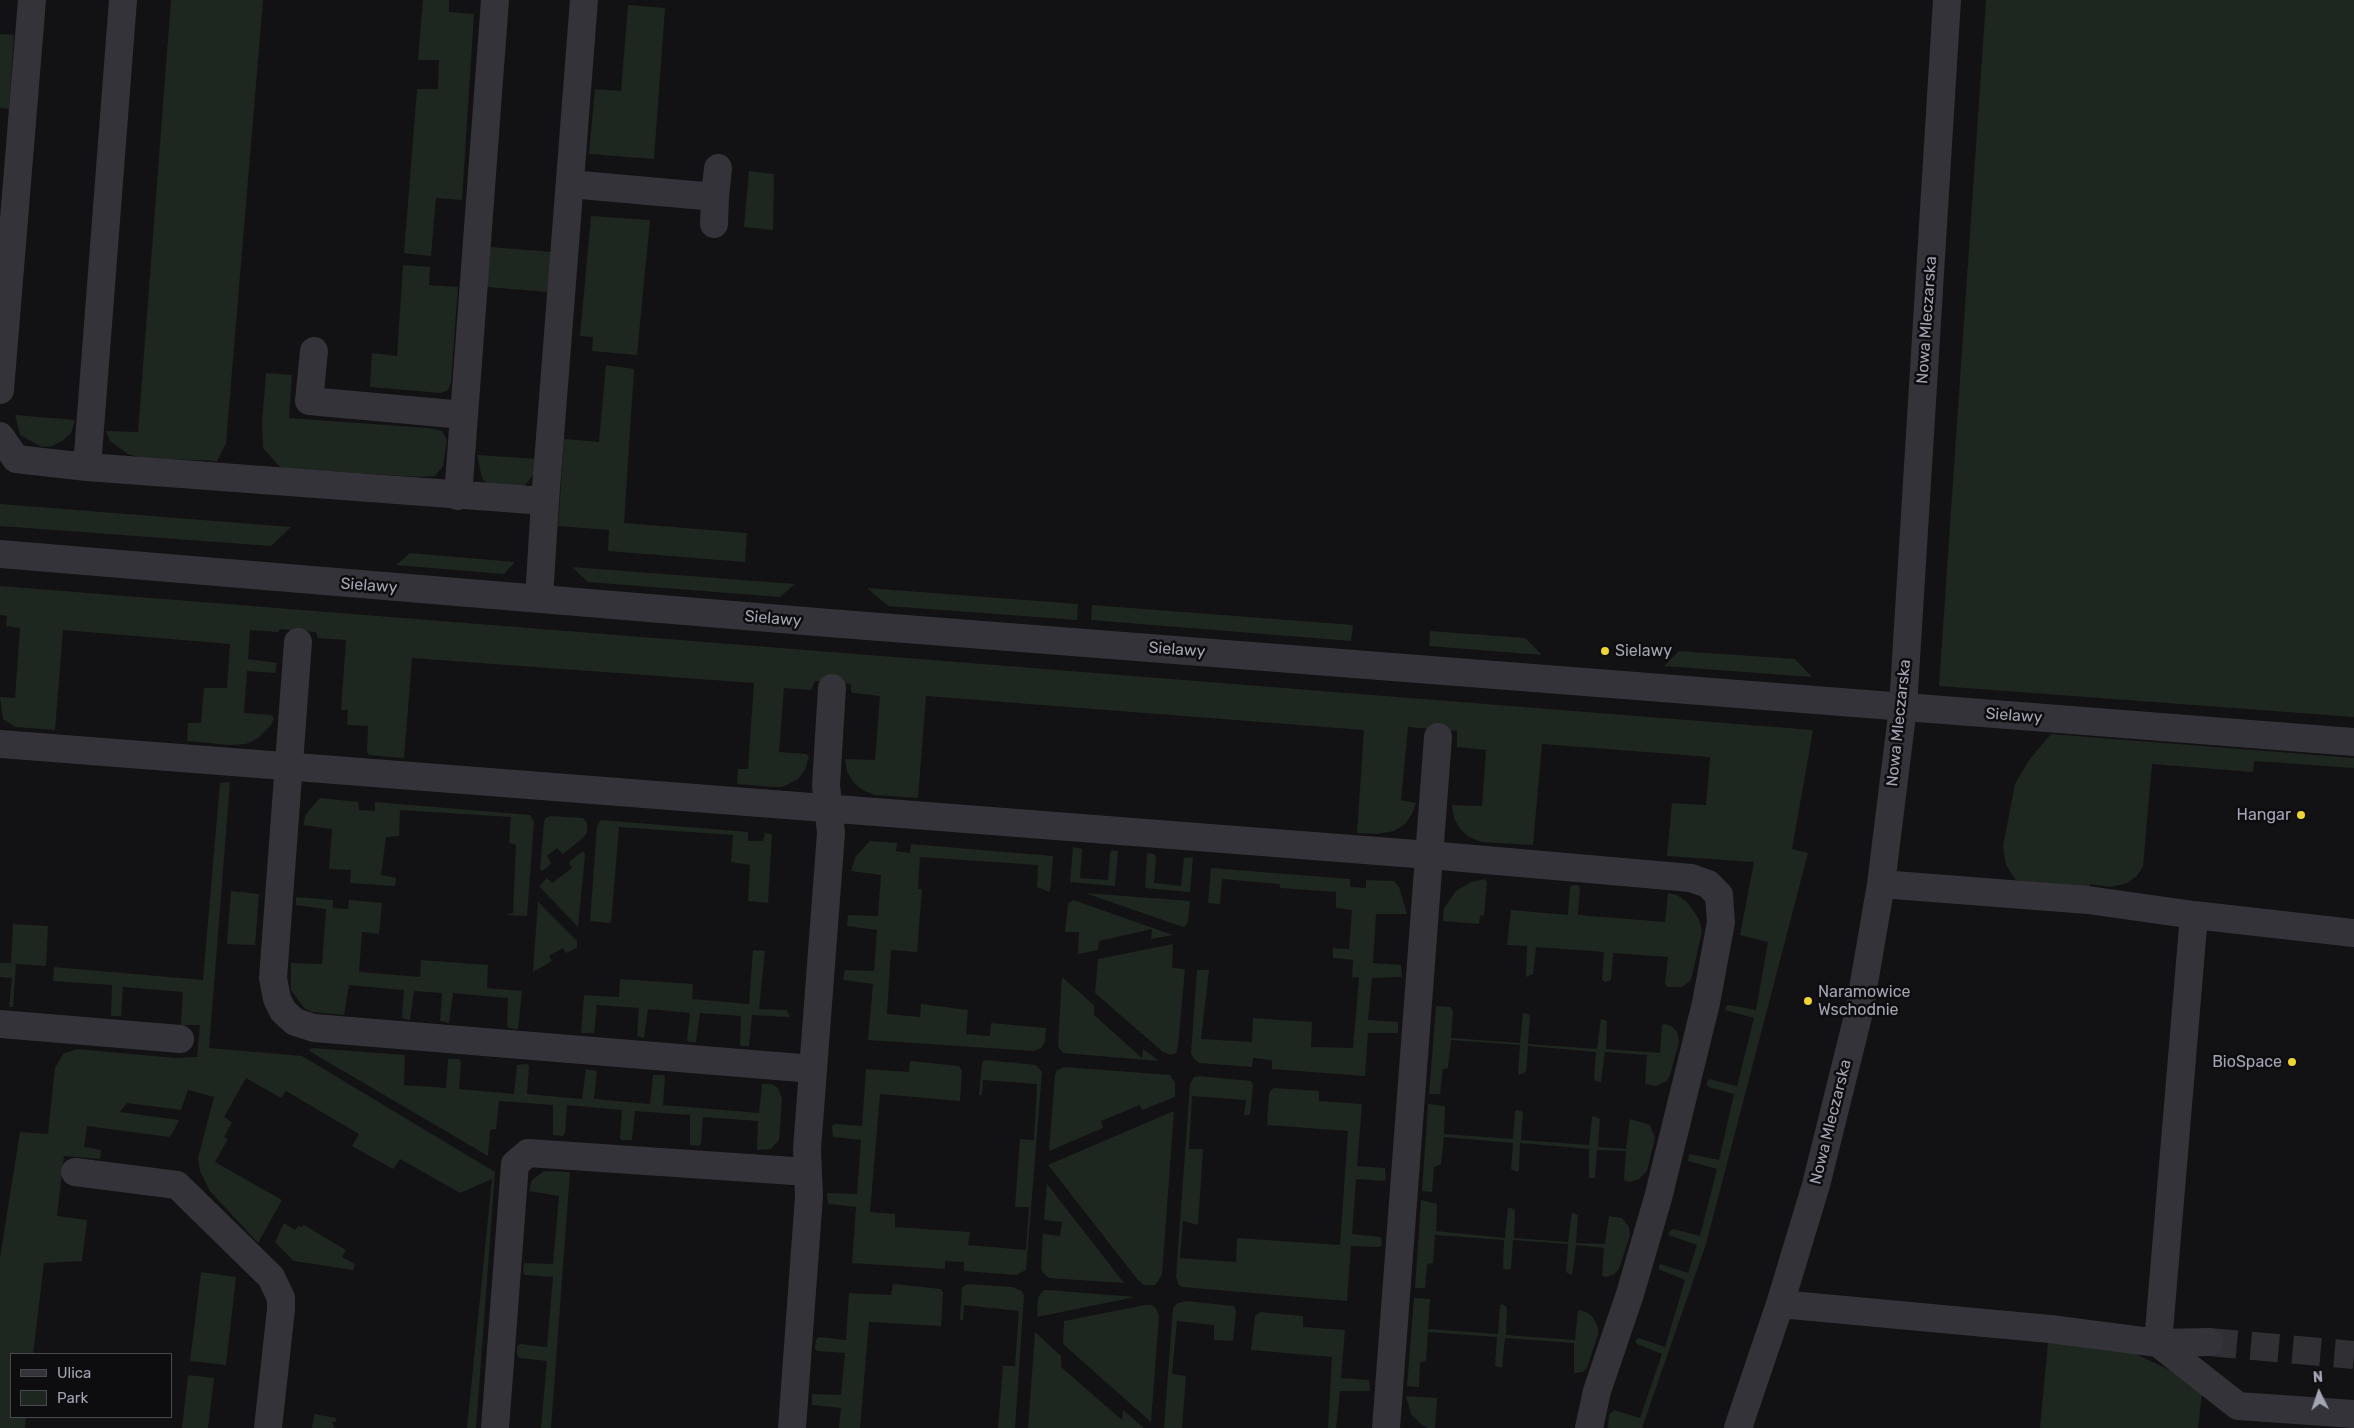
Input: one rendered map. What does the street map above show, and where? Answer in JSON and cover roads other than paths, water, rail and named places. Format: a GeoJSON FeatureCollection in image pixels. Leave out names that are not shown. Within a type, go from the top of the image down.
{"type":"FeatureCollection","features":[{"type":"Feature","properties":{"kind":"street"},"geometry":{"type":"LineString","coordinates":[[0,390],[11,141],[32,0]]}},
{"type":"Feature","properties":{"kind":"street"},"geometry":{"type":"LineString","coordinates":[[87,467],[123,0]]}},
{"type":"Feature","properties":{"kind":"street"},"geometry":{"type":"LineString","coordinates":[[458,496],[495,0]]}},
{"type":"Feature","properties":{"kind":"street"},"geometry":{"type":"LineString","coordinates":[[539,599],[584,0]]}},
{"type":"Feature","properties":{"kind":"street","name":"Nowa Mleczarska"},"geometry":{"type":"LineString","coordinates":[[1738,1428],[1780,1304],[1816,1185],[1859,1012],[1881,884],[1903,707],[1947,0]]}},
{"type":"Feature","properties":{"kind":"street"},"geometry":{"type":"LineString","coordinates":[[714,224],[718,168]]}},
{"type":"Feature","properties":{"kind":"street"},"geometry":{"type":"LineString","coordinates":[[570,184],[715,197]]}},
{"type":"Feature","properties":{"kind":"street"},"geometry":{"type":"LineString","coordinates":[[314,351],[309,401],[464,415]]}},
{"type":"Feature","properties":{"kind":"street"},"geometry":{"type":"LineString","coordinates":[[0,436],[16,459],[87,467],[545,501]]}},
{"type":"Feature","properties":{"kind":"street","name":"Sielawy"},"geometry":{"type":"LineString","coordinates":[[0,554],[539,599],[2354,742]]}},
{"type":"Feature","properties":{"kind":"street"},"geometry":{"type":"LineString","coordinates":[[298,642],[273,978],[276,999],[283,1011],[295,1022],[314,1028],[813,1069]]}},
{"type":"Feature","properties":{"kind":"street"},"geometry":{"type":"LineString","coordinates":[[792,1428],[808,1196],[807,1149],[831,833],[826,785],[832,688]]}},
{"type":"Feature","properties":{"kind":"street"},"geometry":{"type":"LineString","coordinates":[[1386,1428],[1438,737]]}},
{"type":"Feature","properties":{"kind":"street"},"geometry":{"type":"LineString","coordinates":[[0,744],[1430,855],[1691,878],[1708,884],[1718,895],[1722,908],[1719,939],[1691,1066],[1658,1198],[1630,1294],[1598,1391],[1589,1428]]}},
{"type":"Feature","properties":{"kind":"street"},"geometry":{"type":"LineString","coordinates":[[1881,884],[2088,900],[2194,915],[2354,933]]}},
{"type":"Feature","properties":{"kind":"street"},"geometry":{"type":"LineString","coordinates":[[2158,1343],[2194,915]]}},
{"type":"Feature","properties":{"kind":"street"},"geometry":{"type":"LineString","coordinates":[[0,1024],[180,1039]]}},
{"type":"Feature","properties":{"kind":"street"},"geometry":{"type":"LineString","coordinates":[[495,1428],[515,1164],[528,1153],[808,1172]]}},
{"type":"Feature","properties":{"kind":"street"},"geometry":{"type":"LineString","coordinates":[[75,1172],[177,1185],[271,1277],[281,1298],[281,1309],[268,1428]]}},
{"type":"Feature","properties":{"kind":"street"},"geometry":{"type":"LineString","coordinates":[[1780,1304],[2058,1330],[2158,1343],[2209,1342]]}},
{"type":"Feature","properties":{"kind":"street"},"geometry":{"type":"LineString","coordinates":[[2158,1343],[2238,1406],[2354,1414]]}},
{"type":"Feature","properties":{"kind":"tunnel"},"geometry":{"type":"LineString","coordinates":[[2209,1342],[2354,1355]]}},
{"type":"Feature","properties":{"kind":"place","name":"Sielawy"},"geometry":{"type":"Point","coordinates":[1605,651]}},
{"type":"Feature","properties":{"kind":"place","name":"Hangar"},"geometry":{"type":"Point","coordinates":[2301,815]}},
{"type":"Feature","properties":{"kind":"place","name":"Naramowice Wschodnie"},"geometry":{"type":"Point","coordinates":[1808,1001]}},
{"type":"Feature","properties":{"kind":"place","name":"BioSpace"},"geometry":{"type":"Point","coordinates":[2292,1062]}}]}
